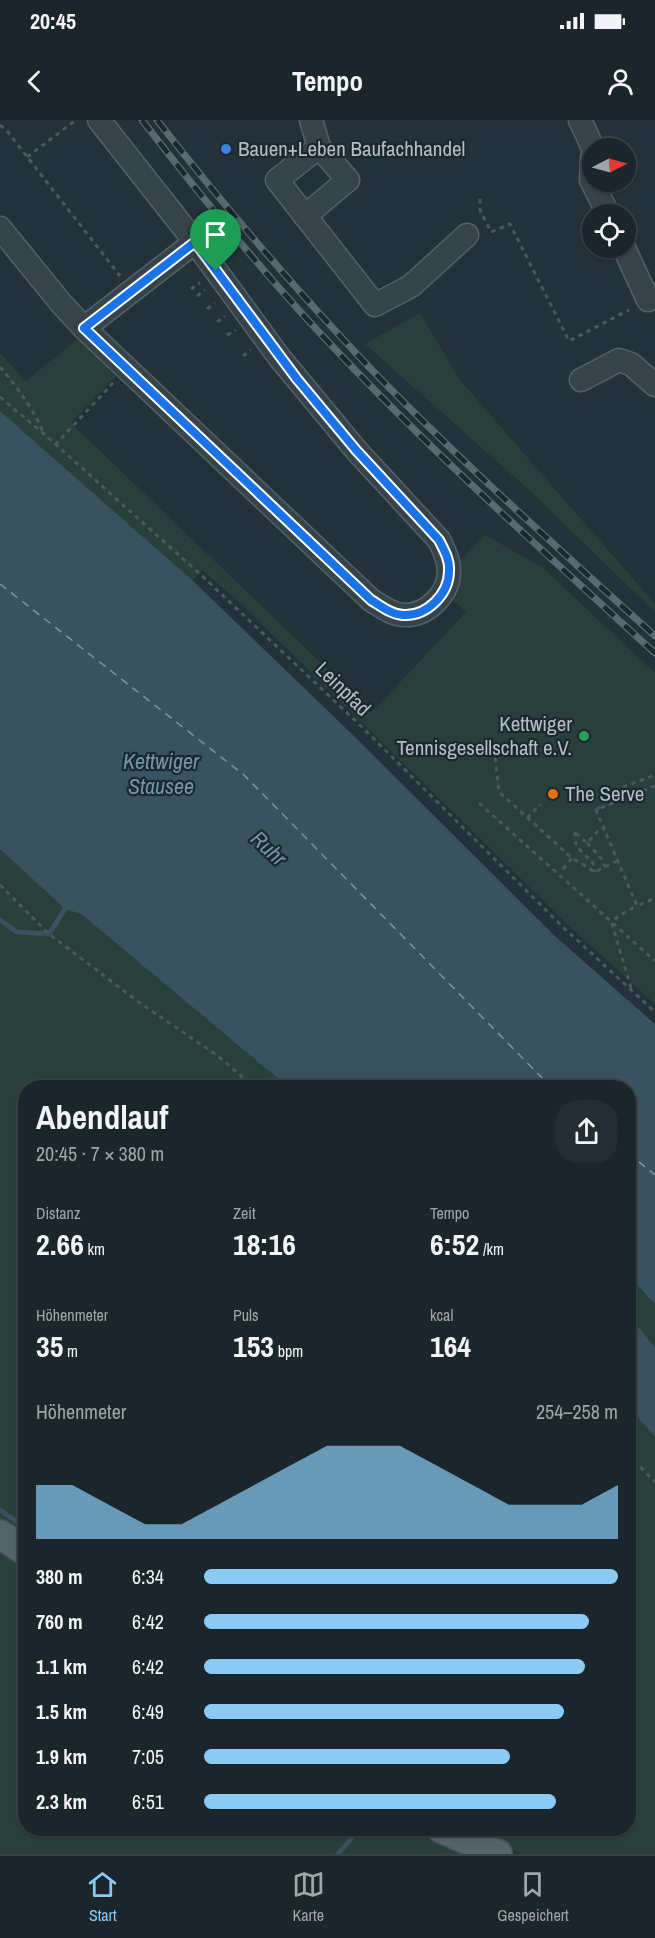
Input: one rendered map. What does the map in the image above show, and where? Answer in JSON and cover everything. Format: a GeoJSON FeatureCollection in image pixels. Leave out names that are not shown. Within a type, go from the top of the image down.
{"type":"FeatureCollection","features":[{"type":"Feature","properties":{"kind":"main road"},"geometry":{"type":"LineString","coordinates":[[0,1534],[18,1546]]}},
{"type":"Feature","properties":{"kind":"main road"},"geometry":{"type":"LineString","coordinates":[[458,1836],[498,1854]]}},
{"type":"Feature","properties":{"kind":"street"},"geometry":{"type":"LineString","coordinates":[[0,228],[84,328],[371,600],[394,614],[406,616],[424,612],[440,598],[450,572],[447,557],[439,540],[356,450],[297,379],[195,242],[99,120]]}},
{"type":"Feature","properties":{"kind":"street"},"geometry":{"type":"LineString","coordinates":[[305,216],[348,180],[320,147],[311,120]]}},
{"type":"Feature","properties":{"kind":"street"},"geometry":{"type":"LineString","coordinates":[[580,120],[588,138]]}},
{"type":"Feature","properties":{"kind":"street"},"geometry":{"type":"LineString","coordinates":[[320,147],[277,180],[375,305],[411,286],[467,234]]}},
{"type":"Feature","properties":{"kind":"street"},"geometry":{"type":"LineString","coordinates":[[84,328],[195,242]]}},
{"type":"Feature","properties":{"kind":"street"},"geometry":{"type":"LineString","coordinates":[[629,258],[648,300]]}},
{"type":"Feature","properties":{"kind":"street"},"geometry":{"type":"LineString","coordinates":[[581,380],[619,360],[631,364],[655,385]]}},
{"type":"Feature","properties":{"kind":"path"},"geometry":{"type":"LineString","coordinates":[[27,157],[76,120]]}},
{"type":"Feature","properties":{"kind":"path"},"geometry":{"type":"LineString","coordinates":[[0,125],[131,291]]}},
{"type":"Feature","properties":{"kind":"path"},"geometry":{"type":"LineString","coordinates":[[480,199],[480,210],[491,232],[510,224],[569,341],[648,300]]}},
{"type":"Feature","properties":{"kind":"path"},"geometry":{"type":"LineString","coordinates":[[0,367],[38,418],[44,434]]}},
{"type":"Feature","properties":{"kind":"path"},"geometry":{"type":"LineString","coordinates":[[55,445],[127,368]]}},
{"type":"Feature","properties":{"kind":"path","name":"Leinpfad"},"geometry":{"type":"LineString","coordinates":[[0,397],[199,573],[363,728],[565,929],[655,1012]]}},
{"type":"Feature","properties":{"kind":"path"},"geometry":{"type":"LineString","coordinates":[[494,749],[500,792],[572,858],[595,872]]}},
{"type":"Feature","properties":{"kind":"path"},"geometry":{"type":"LineString","coordinates":[[596,810],[610,792],[655,775]]}},
{"type":"Feature","properties":{"kind":"path"},"geometry":{"type":"LineString","coordinates":[[596,810],[655,786]]}},
{"type":"Feature","properties":{"kind":"path"},"geometry":{"type":"LineString","coordinates":[[478,803],[655,961]]}},
{"type":"Feature","properties":{"kind":"path"},"geometry":{"type":"LineString","coordinates":[[527,818],[540,804]]}},
{"type":"Feature","properties":{"kind":"path"},"geometry":{"type":"LineString","coordinates":[[596,810],[637,906]]}},
{"type":"Feature","properties":{"kind":"path"},"geometry":{"type":"LineString","coordinates":[[587,843],[598,831],[604,829]]}},
{"type":"Feature","properties":{"kind":"path"},"geometry":{"type":"LineString","coordinates":[[595,872],[593,862],[576,846],[575,832],[602,860],[605,867]]}},
{"type":"Feature","properties":{"kind":"path"},"geometry":{"type":"LineString","coordinates":[[563,869],[572,858]]}},
{"type":"Feature","properties":{"kind":"path"},"geometry":{"type":"LineString","coordinates":[[595,872],[617,861]]}},
{"type":"Feature","properties":{"kind":"path"},"geometry":{"type":"LineString","coordinates":[[0,885],[49,934],[140,1004],[218,1056],[246,1080]]}},
{"type":"Feature","properties":{"kind":"path"},"geometry":{"type":"LineString","coordinates":[[612,924],[617,917],[655,898]]}},
{"type":"Feature","properties":{"kind":"path"},"geometry":{"type":"LineString","coordinates":[[612,924],[632,990]]}},
{"type":"Feature","properties":{"kind":"path"},"geometry":{"type":"LineString","coordinates":[[636,1462],[655,1482]]}},
{"type":"Feature","properties":{"kind":"green space"},"geometry":{"type":"Polygon","coordinates":[[[420,313],[460,380],[655,604],[655,612],[529,490],[365,344],[420,313]]]}},
{"type":"Feature","properties":{"kind":"green space"},"geometry":{"type":"Polygon","coordinates":[[[80,337],[118,374],[71,423],[372,712],[466,612],[453,600],[460,581],[459,562],[485,535],[542,567],[655,673],[655,1004],[568,925],[236,599],[202,570],[192,580],[0,411],[0,353],[26,381],[80,337]]]}},
{"type":"Feature","properties":{"kind":"green space"},"geometry":{"type":"Polygon","coordinates":[[[0,849],[65,909],[81,914],[280,1080],[18,1080],[18,1550],[0,1538],[0,849]]]}},
{"type":"Feature","properties":{"kind":"green space"},"geometry":{"type":"Polygon","coordinates":[[[636,1285],[655,1304],[655,1347],[636,1324],[636,1285]]]}},
{"type":"Feature","properties":{"kind":"green space"},"geometry":{"type":"Polygon","coordinates":[[[636,1416],[655,1437],[655,1854],[522,1854],[480,1836],[636,1836],[636,1416]]]}},
{"type":"Feature","properties":{"kind":"green space"},"geometry":{"type":"Polygon","coordinates":[[[0,1548],[18,1561],[18,1836],[419,1836],[463,1854],[0,1854],[0,1548]]]}},
{"type":"Feature","properties":{"kind":"water","name":"Kettwiger Stausee"},"geometry":{"type":"Polygon","coordinates":[[[0,411],[192,580],[354,736],[556,937],[655,1024],[655,1304],[636,1284],[636,1080],[280,1080],[81,914],[65,909],[0,849],[0,411]]]}},
{"type":"Feature","properties":{"kind":"water"},"geometry":{"type":"Polygon","coordinates":[[[636,1324],[655,1347],[655,1437],[636,1416],[636,1324]]]}},
{"type":"Feature","properties":{"kind":"waterway"},"geometry":{"type":"LineString","coordinates":[[0,920],[17,932],[49,934],[65,909]]}},
{"type":"Feature","properties":{"kind":"waterway"},"geometry":{"type":"LineString","coordinates":[[0,1510],[18,1522]]}},
{"type":"Feature","properties":{"kind":"waterway"},"geometry":{"type":"LineString","coordinates":[[338,1854],[353,1836]]}},
{"type":"Feature","properties":{"kind":"ferry route"},"geometry":{"type":"LineString","coordinates":[[0,584],[244,775],[544,1080]]}},
{"type":"Feature","properties":{"kind":"ferry route"},"geometry":{"type":"LineString","coordinates":[[636,1160],[655,1175]]}},
{"type":"Feature","properties":{"kind":"railway"},"geometry":{"type":"LineString","coordinates":[[142,120],[284,294],[373,389],[532,542],[655,653]]}},
{"type":"Feature","properties":{"kind":"railway"},"geometry":{"type":"LineString","coordinates":[[157,120],[260,247],[370,368],[475,471],[655,636]]}},
{"type":"Feature","properties":{"kind":"place","name":"Bauen+Leben Baufachhandel"},"geometry":{"type":"Point","coordinates":[226,149]}},
{"type":"Feature","properties":{"kind":"place","name":"Kettwiger Tennisgesellschaft e.V."},"geometry":{"type":"Point","coordinates":[584,736]}},
{"type":"Feature","properties":{"kind":"place","name":"The Serve"},"geometry":{"type":"Point","coordinates":[553,794]}},
{"type":"Feature","properties":{"kind":"route"},"geometry":{"type":"LineString","coordinates":[[195,242],[216,271],[297,379],[356,450],[439,540],[447,557],[450,572],[440,598],[424,612],[406,616],[394,614],[371,600],[84,328],[195,242]]}},
{"type":"Feature","properties":{"kind":"water label","name":"Ruhr"},"geometry":{"type":"Point","coordinates":[269,848]}}]}
